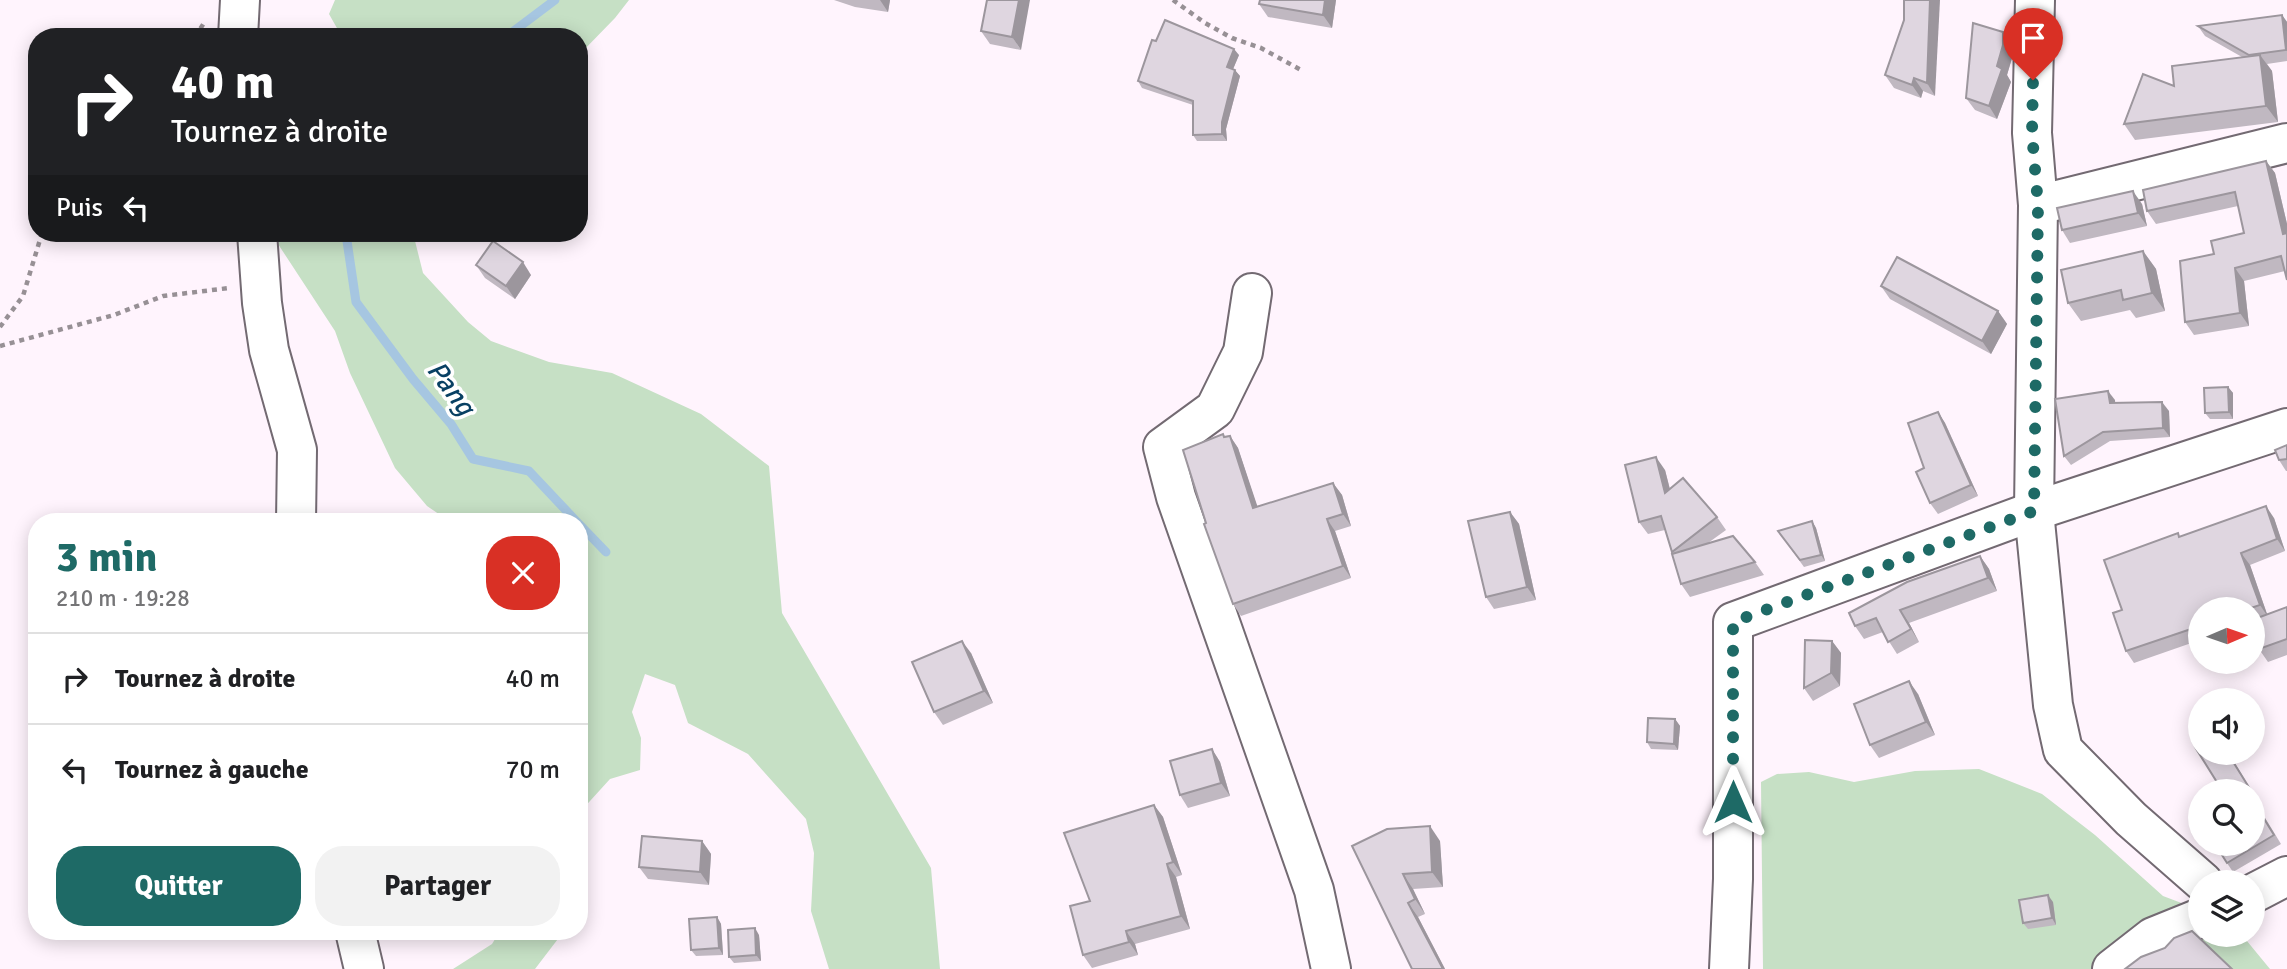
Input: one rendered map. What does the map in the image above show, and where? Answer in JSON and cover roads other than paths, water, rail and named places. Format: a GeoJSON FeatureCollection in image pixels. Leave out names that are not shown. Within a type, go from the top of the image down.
{"type":"FeatureCollection","features":[{"type":"Feature","properties":{"kind":"street"},"geometry":{"type":"LineString","coordinates":[[238,28],[240,0]]}},
{"type":"Feature","properties":{"kind":"street"},"geometry":{"type":"LineString","coordinates":[[2035,0],[2032,133],[2038,205],[2034,511],[2053,705],[2063,750],[2131,818],[2190,870]]}},
{"type":"Feature","properties":{"kind":"street"},"geometry":{"type":"LineString","coordinates":[[2038,205],[2287,143]]}},
{"type":"Feature","properties":{"kind":"street"},"geometry":{"type":"LineString","coordinates":[[258,242],[269,350],[297,450],[296,513]]}},
{"type":"Feature","properties":{"kind":"street"},"geometry":{"type":"LineString","coordinates":[[1252,293],[1243,352],[1215,410],[1163,447],[1176,498],[1314,890],[1331,969]]}},
{"type":"Feature","properties":{"kind":"street"},"geometry":{"type":"LineString","coordinates":[[1729,969],[1733,879],[1733,622],[2034,511],[2287,428]]}},
{"type":"Feature","properties":{"kind":"street"},"geometry":{"type":"LineString","coordinates":[[2265,887],[2287,876]]}},
{"type":"Feature","properties":{"kind":"street"},"geometry":{"type":"LineString","coordinates":[[2112,969],[2153,937],[2188,923]]}},
{"type":"Feature","properties":{"kind":"street"},"geometry":{"type":"LineString","coordinates":[[357,940],[364,969]]}},
{"type":"Feature","properties":{"kind":"waterway","name":"Pang"},"geometry":{"type":"LineString","coordinates":[[518,28],[555,0]]}},
{"type":"Feature","properties":{"kind":"waterway","name":"Pang"},"geometry":{"type":"LineString","coordinates":[[347,242],[356,302],[413,379],[451,424],[473,459],[529,471],[569,513]]}},
{"type":"Feature","properties":{"kind":"waterway","name":"Pang"},"geometry":{"type":"LineString","coordinates":[[588,533],[606,552]]}}]}
